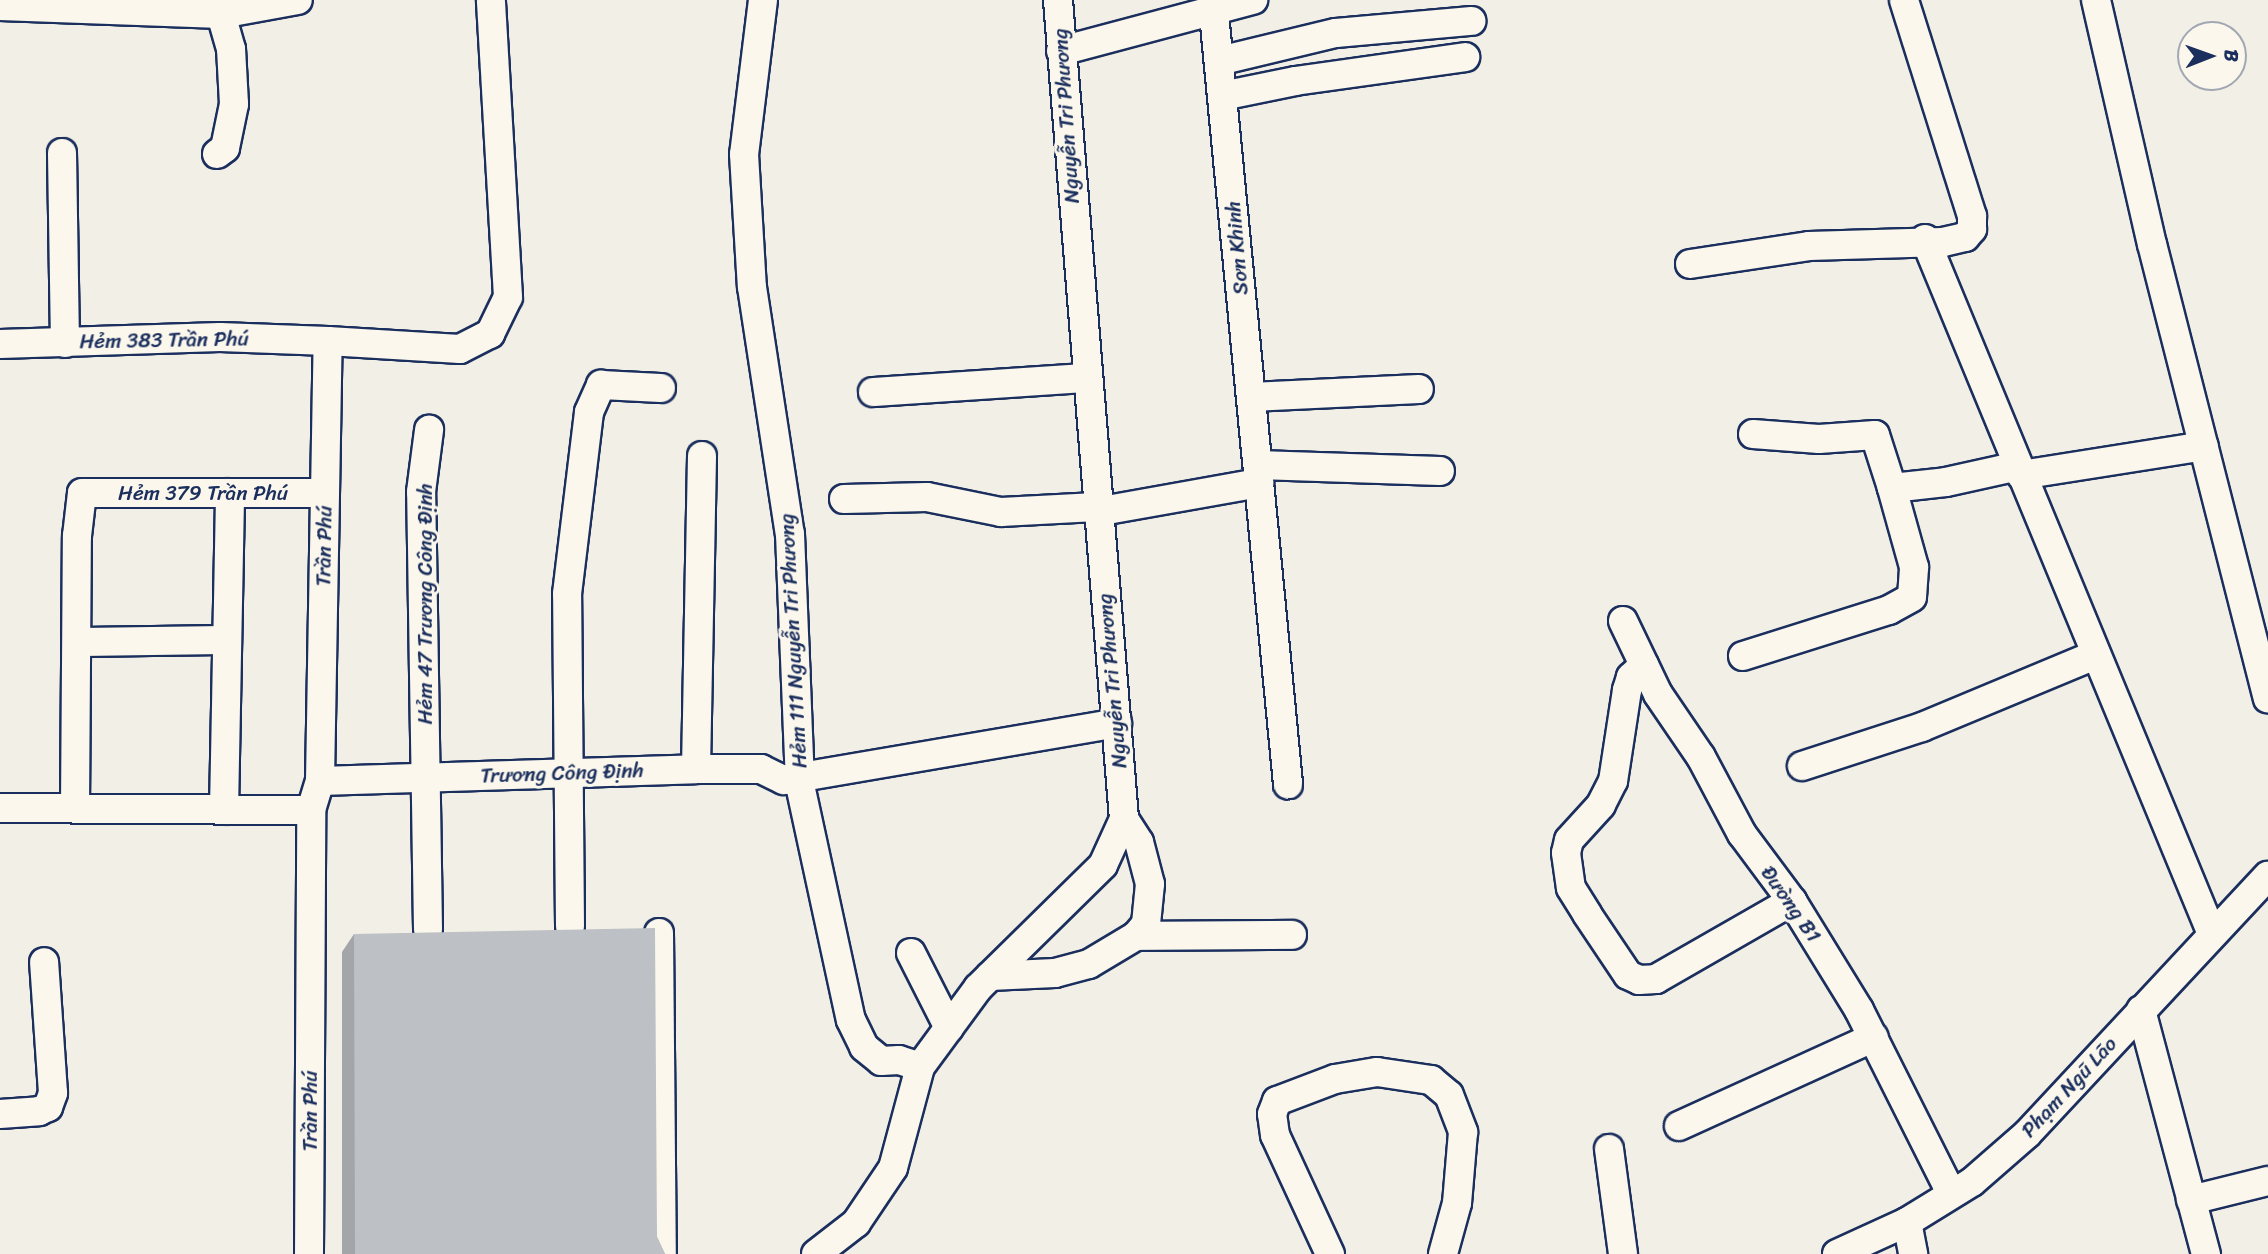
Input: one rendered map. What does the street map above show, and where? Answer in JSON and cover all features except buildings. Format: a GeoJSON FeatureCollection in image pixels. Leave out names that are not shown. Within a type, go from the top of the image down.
{"type":"FeatureCollection","features":[{"type":"Feature","properties":{"kind":"street"},"geometry":{"type":"LineString","coordinates":[[0,6],[223,7],[298,0]]}},
{"type":"Feature","properties":{"kind":"street"},"geometry":{"type":"LineString","coordinates":[[328,341],[460,349],[490,334],[508,297],[491,0]]}},
{"type":"Feature","properties":{"kind":"street","name":"Hẻm 111 Nguyễn Tri Phương"},"geometry":{"type":"LineString","coordinates":[[763,0],[744,154],[752,287],[790,534],[801,777],[851,1020],[864,1047],[881,1062],[899,1060],[920,1067]]}},
{"type":"Feature","properties":{"kind":"street","name":"Nguyễn Tri Phương"},"geometry":{"type":"LineString","coordinates":[[816,1254],[856,1223],[893,1168],[920,1067],[990,976],[1103,865],[1124,819],[1096,510],[1058,0]]}},
{"type":"Feature","properties":{"kind":"street"},"geometry":{"type":"LineString","coordinates":[[1061,51],[1214,14],[1253,0]]}},
{"type":"Feature","properties":{"kind":"street"},"geometry":{"type":"LineString","coordinates":[[1690,264],[1809,246],[1925,239],[1943,242],[1965,237],[1972,229],[1972,216],[1904,0]]}},
{"type":"Feature","properties":{"kind":"street"},"geometry":{"type":"LineString","coordinates":[[2096,0],[2268,698]]}},
{"type":"Feature","properties":{"kind":"street"},"geometry":{"type":"LineString","coordinates":[[217,154],[226,148],[234,104],[231,49],[223,7]]}},
{"type":"Feature","properties":{"kind":"street","name":"Sơn Khinh"},"geometry":{"type":"LineString","coordinates":[[1214,14],[1288,784]]}},
{"type":"Feature","properties":{"kind":"street"},"geometry":{"type":"LineString","coordinates":[[1219,61],[1336,33],[1471,21]]}},
{"type":"Feature","properties":{"kind":"street"},"geometry":{"type":"LineString","coordinates":[[1223,96],[1295,81],[1465,57]]}},
{"type":"Feature","properties":{"kind":"street"},"geometry":{"type":"LineString","coordinates":[[62,153],[65,343]]}},
{"type":"Feature","properties":{"kind":"street"},"geometry":{"type":"LineString","coordinates":[[1925,239],[2212,934]]}},
{"type":"Feature","properties":{"kind":"street","name":"Hẻm 383 Trần Phú"},"geometry":{"type":"LineString","coordinates":[[0,344],[220,337],[328,341]]}},
{"type":"Feature","properties":{"kind":"street","name":"Trần Phú"},"geometry":{"type":"LineString","coordinates":[[309,1254],[312,810],[320,781],[328,341]]}},
{"type":"Feature","properties":{"kind":"street"},"geometry":{"type":"LineString","coordinates":[[873,392],[1086,378]]}},
{"type":"Feature","properties":{"kind":"street"},"geometry":{"type":"LineString","coordinates":[[570,926],[567,594],[589,412],[601,385],[661,388]]}},
{"type":"Feature","properties":{"kind":"street"},"geometry":{"type":"LineString","coordinates":[[1251,397],[1419,389]]}},
{"type":"Feature","properties":{"kind":"street","name":"Hẻm 47 Trương Công Định"},"geometry":{"type":"LineString","coordinates":[[428,929],[421,492],[429,430]]}},
{"type":"Feature","properties":{"kind":"street"},"geometry":{"type":"LineString","coordinates":[[1743,656],[1845,625],[1912,597],[1914,567],[1875,435],[1819,439],[1753,434]]}},
{"type":"Feature","properties":{"kind":"street"},"geometry":{"type":"LineString","coordinates":[[1892,488],[2204,446]]}},
{"type":"Feature","properties":{"kind":"street"},"geometry":{"type":"LineString","coordinates":[[696,769],[702,456]]}},
{"type":"Feature","properties":{"kind":"street"},"geometry":{"type":"LineString","coordinates":[[844,499],[927,497],[1001,512],[1096,510],[1258,474],[1440,471]]}},
{"type":"Feature","properties":{"kind":"street","name":"Hẻm 379 Trần Phú"},"geometry":{"type":"LineString","coordinates":[[78,642],[82,493],[325,493]]}},
{"type":"Feature","properties":{"kind":"street"},"geometry":{"type":"LineString","coordinates":[[224,810],[230,493]]}},
{"type":"Feature","properties":{"kind":"street","name":"Đường B1"},"geometry":{"type":"LineString","coordinates":[[1623,621],[1644,665],[1742,834],[1792,901],[1874,1037],[1951,1193]]}},
{"type":"Feature","properties":{"kind":"street"},"geometry":{"type":"LineString","coordinates":[[75,808],[78,642],[227,639]]}},
{"type":"Feature","properties":{"kind":"street"},"geometry":{"type":"LineString","coordinates":[[1802,766],[1922,727],[2095,655]]}},
{"type":"Feature","properties":{"kind":"street"},"geometry":{"type":"LineString","coordinates":[[1644,665],[1631,677],[1627,690],[1614,781],[1601,805],[1569,841],[1566,853],[1571,888],[1587,914],[1628,975],[1639,980],[1656,979],[1792,901]]}},
{"type":"Feature","properties":{"kind":"street","name":"Trương Công Định"},"geometry":{"type":"LineString","coordinates":[[320,781],[696,769],[761,769],[784,779],[1117,723]]}},
{"type":"Feature","properties":{"kind":"street"},"geometry":{"type":"LineString","coordinates":[[0,808],[312,810]]}},
{"type":"Feature","properties":{"kind":"street"},"geometry":{"type":"LineString","coordinates":[[990,976],[1055,973],[1089,964],[1136,936],[1146,924],[1150,884],[1139,842],[1124,819]]}},
{"type":"Feature","properties":{"kind":"street","name":"Phạm Ngũ Lão"},"geometry":{"type":"LineString","coordinates":[[1837,1254],[1907,1222],[1972,1182],[2027,1134],[2268,876]]}},
{"type":"Feature","properties":{"kind":"street"},"geometry":{"type":"LineString","coordinates":[[659,933],[662,1254]]}},
{"type":"Feature","properties":{"kind":"street"},"geometry":{"type":"LineString","coordinates":[[1136,936],[1292,935]]}},
{"type":"Feature","properties":{"kind":"street"},"geometry":{"type":"LineString","coordinates":[[911,953],[949,1028]]}},
{"type":"Feature","properties":{"kind":"street"},"geometry":{"type":"LineString","coordinates":[[0,1114],[39,1111],[48,1107],[53,1093],[44,962]]}},
{"type":"Feature","properties":{"kind":"street"},"geometry":{"type":"LineString","coordinates":[[2141,1010],[2206,1254]]}},
{"type":"Feature","properties":{"kind":"street"},"geometry":{"type":"LineString","coordinates":[[1679,1126],[1874,1037]]}},
{"type":"Feature","properties":{"kind":"street"},"geometry":{"type":"LineString","coordinates":[[1330,1254],[1275,1135],[1272,1114],[1277,1101],[1335,1079],[1377,1072],[1431,1080],[1449,1096],[1463,1132],[1457,1203],[1443,1254],[1436,1254]]}},
{"type":"Feature","properties":{"kind":"street"},"geometry":{"type":"LineString","coordinates":[[1609,1149],[1623,1254]]}},
{"type":"Feature","properties":{"kind":"street"},"geometry":{"type":"LineString","coordinates":[[2191,1200],[2268,1181]]}},
{"type":"Feature","properties":{"kind":"street"},"geometry":{"type":"LineString","coordinates":[[1907,1222],[1913,1254]]}}]}
